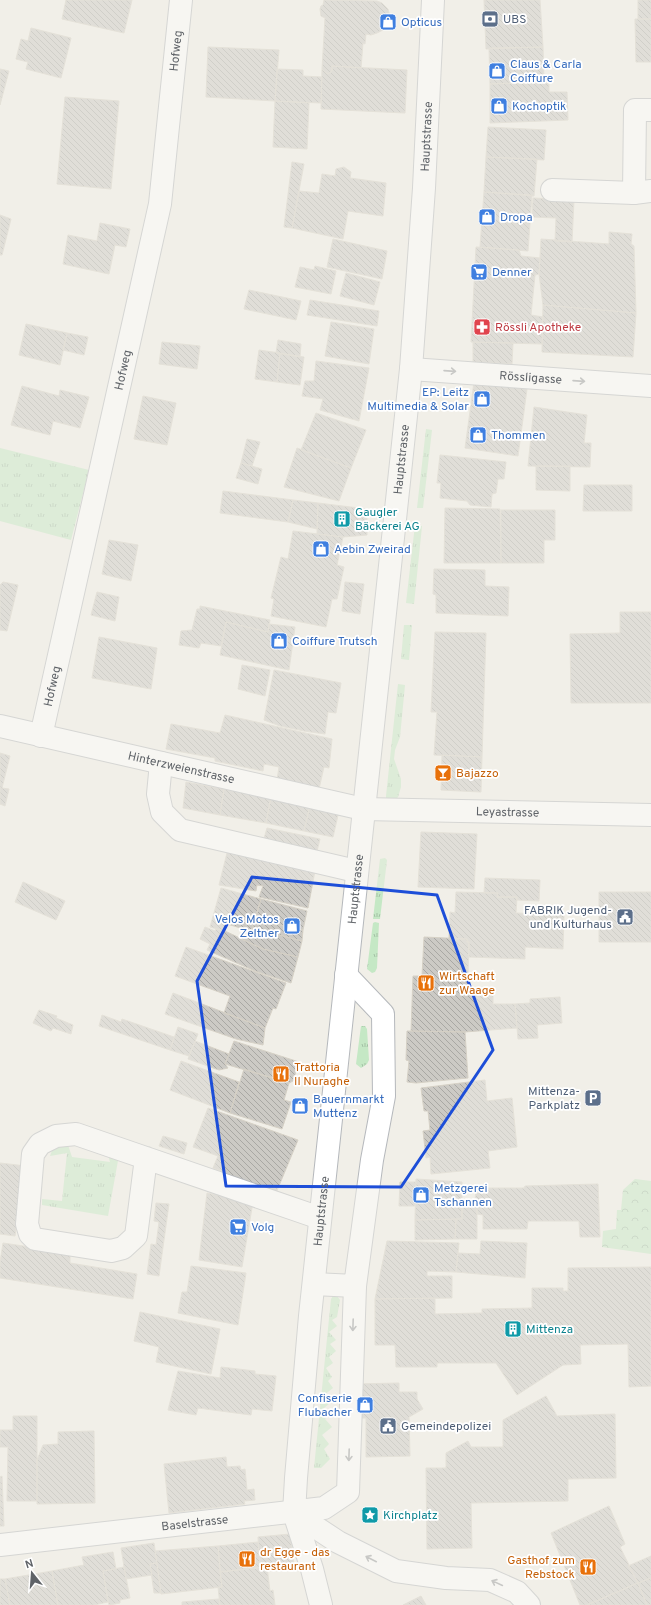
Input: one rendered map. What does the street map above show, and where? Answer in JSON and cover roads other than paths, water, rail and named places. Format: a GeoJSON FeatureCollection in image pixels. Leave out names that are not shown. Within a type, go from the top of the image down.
{"type":"FeatureCollection","features":[{"type":"Feature","properties":{"kind":"street","name":"Hofweg"},"geometry":{"type":"LineString","coordinates":[[41,736],[160,204],[181,0]]}},
{"type":"Feature","properties":{"kind":"street","name":"Hauptstrasse"},"geometry":{"type":"LineString","coordinates":[[294,1513],[320,1218],[411,369],[424,188],[432,0]]}},
{"type":"Feature","properties":{"kind":"street"},"geometry":{"type":"LineString","coordinates":[[552,190],[642,192],[635,110],[651,110]]}},
{"type":"Feature","properties":{"kind":"street","name":"Rössligasse"},"geometry":{"type":"LineString","coordinates":[[411,369],[651,386]]}},
{"type":"Feature","properties":{"kind":"street","name":"Hinterzweienstrasse"},"geometry":{"type":"LineString","coordinates":[[0,726],[363,809]]}},
{"type":"Feature","properties":{"kind":"street"},"geometry":{"type":"LineString","coordinates":[[160,763],[158,794],[162,812],[180,830],[356,871]]}},
{"type":"Feature","properties":{"kind":"street","name":"Leyastrasse"},"geometry":{"type":"LineString","coordinates":[[363,809],[651,815]]}},
{"type":"Feature","properties":{"kind":"street"},"geometry":{"type":"LineString","coordinates":[[294,1513],[324,1508],[348,1492],[354,1286],[372,1160],[384,1096],[383,1014],[346,975]]}},
{"type":"Feature","properties":{"kind":"street"},"geometry":{"type":"LineString","coordinates":[[146,1158],[136,1236],[123,1248],[111,1251],[36,1239],[30,1234],[27,1224],[33,1154],[40,1144],[56,1136],[76,1134],[146,1158],[320,1218]]}},
{"type":"Feature","properties":{"kind":"street"},"geometry":{"type":"LineString","coordinates":[[314,1284],[354,1286]]}},
{"type":"Feature","properties":{"kind":"street"},"geometry":{"type":"LineString","coordinates":[[294,1513],[321,1605]]}},
{"type":"Feature","properties":{"kind":"street"},"geometry":{"type":"LineString","coordinates":[[294,1513],[338,1542],[396,1571],[446,1578],[490,1580],[517,1592],[529,1605]]}},
{"type":"Feature","properties":{"kind":"street","name":"Baselstrasse"},"geometry":{"type":"LineString","coordinates":[[0,1545],[294,1513]]}},
{"type":"Feature","properties":{"kind":"place","name":"UBS"},"geometry":{"type":"Point","coordinates":[490,19]}},
{"type":"Feature","properties":{"kind":"place","name":"Opticus"},"geometry":{"type":"Point","coordinates":[388,22]}},
{"type":"Feature","properties":{"kind":"place","name":"Claus & Carla Coiffure"},"geometry":{"type":"Point","coordinates":[497,71]}},
{"type":"Feature","properties":{"kind":"place","name":"Kochoptik"},"geometry":{"type":"Point","coordinates":[499,106]}},
{"type":"Feature","properties":{"kind":"place","name":"Dropa"},"geometry":{"type":"Point","coordinates":[487,217]}},
{"type":"Feature","properties":{"kind":"place","name":"Denner"},"geometry":{"type":"Point","coordinates":[479,272]}},
{"type":"Feature","properties":{"kind":"place","name":"Rössli Apotheke"},"geometry":{"type":"Point","coordinates":[482,327]}},
{"type":"Feature","properties":{"kind":"place","name":"EP: Leitz Multimedia & Solar"},"geometry":{"type":"Point","coordinates":[482,399]}},
{"type":"Feature","properties":{"kind":"place","name":"Thommen"},"geometry":{"type":"Point","coordinates":[478,435]}},
{"type":"Feature","properties":{"kind":"place","name":"Gaugler Bäckerei AG"},"geometry":{"type":"Point","coordinates":[342,519]}},
{"type":"Feature","properties":{"kind":"place","name":"Aebin Zweirad"},"geometry":{"type":"Point","coordinates":[321,549]}},
{"type":"Feature","properties":{"kind":"place","name":"Coiffure Trutsch"},"geometry":{"type":"Point","coordinates":[279,641]}},
{"type":"Feature","properties":{"kind":"place","name":"Bajazzo"},"geometry":{"type":"Point","coordinates":[443,773]}},
{"type":"Feature","properties":{"kind":"place","name":"FABRIK Jugend- und Kulturhaus"},"geometry":{"type":"Point","coordinates":[625,917]}},
{"type":"Feature","properties":{"kind":"place","name":"Velos Motos Zeltner"},"geometry":{"type":"Point","coordinates":[292,926]}},
{"type":"Feature","properties":{"kind":"place","name":"Wirtschaft zur Waage"},"geometry":{"type":"Point","coordinates":[426,983]}},
{"type":"Feature","properties":{"kind":"place","name":"Trattoria Il Nuraghe"},"geometry":{"type":"Point","coordinates":[281,1074]}},
{"type":"Feature","properties":{"kind":"place","name":"Mittenza- Parkplatz"},"geometry":{"type":"Point","coordinates":[593,1098]}},
{"type":"Feature","properties":{"kind":"place","name":"Bauernmarkt Muttenz"},"geometry":{"type":"Point","coordinates":[300,1106]}},
{"type":"Feature","properties":{"kind":"place","name":"Metzgerei Tschannen"},"geometry":{"type":"Point","coordinates":[421,1195]}},
{"type":"Feature","properties":{"kind":"place","name":"Volg"},"geometry":{"type":"Point","coordinates":[238,1227]}},
{"type":"Feature","properties":{"kind":"place","name":"Mittenza"},"geometry":{"type":"Point","coordinates":[513,1329]}},
{"type":"Feature","properties":{"kind":"place","name":"Confiserie Flubacher"},"geometry":{"type":"Point","coordinates":[365,1405]}},
{"type":"Feature","properties":{"kind":"place","name":"Gemeindepolizei"},"geometry":{"type":"Point","coordinates":[388,1426]}},
{"type":"Feature","properties":{"kind":"place","name":"Kirchplatz"},"geometry":{"type":"Point","coordinates":[370,1515]}},
{"type":"Feature","properties":{"kind":"place","name":"dr Egge - das restaurant"},"geometry":{"type":"Point","coordinates":[247,1559]}},
{"type":"Feature","properties":{"kind":"place","name":"Gasthof zum Rebstock"},"geometry":{"type":"Point","coordinates":[588,1567]}}]}
